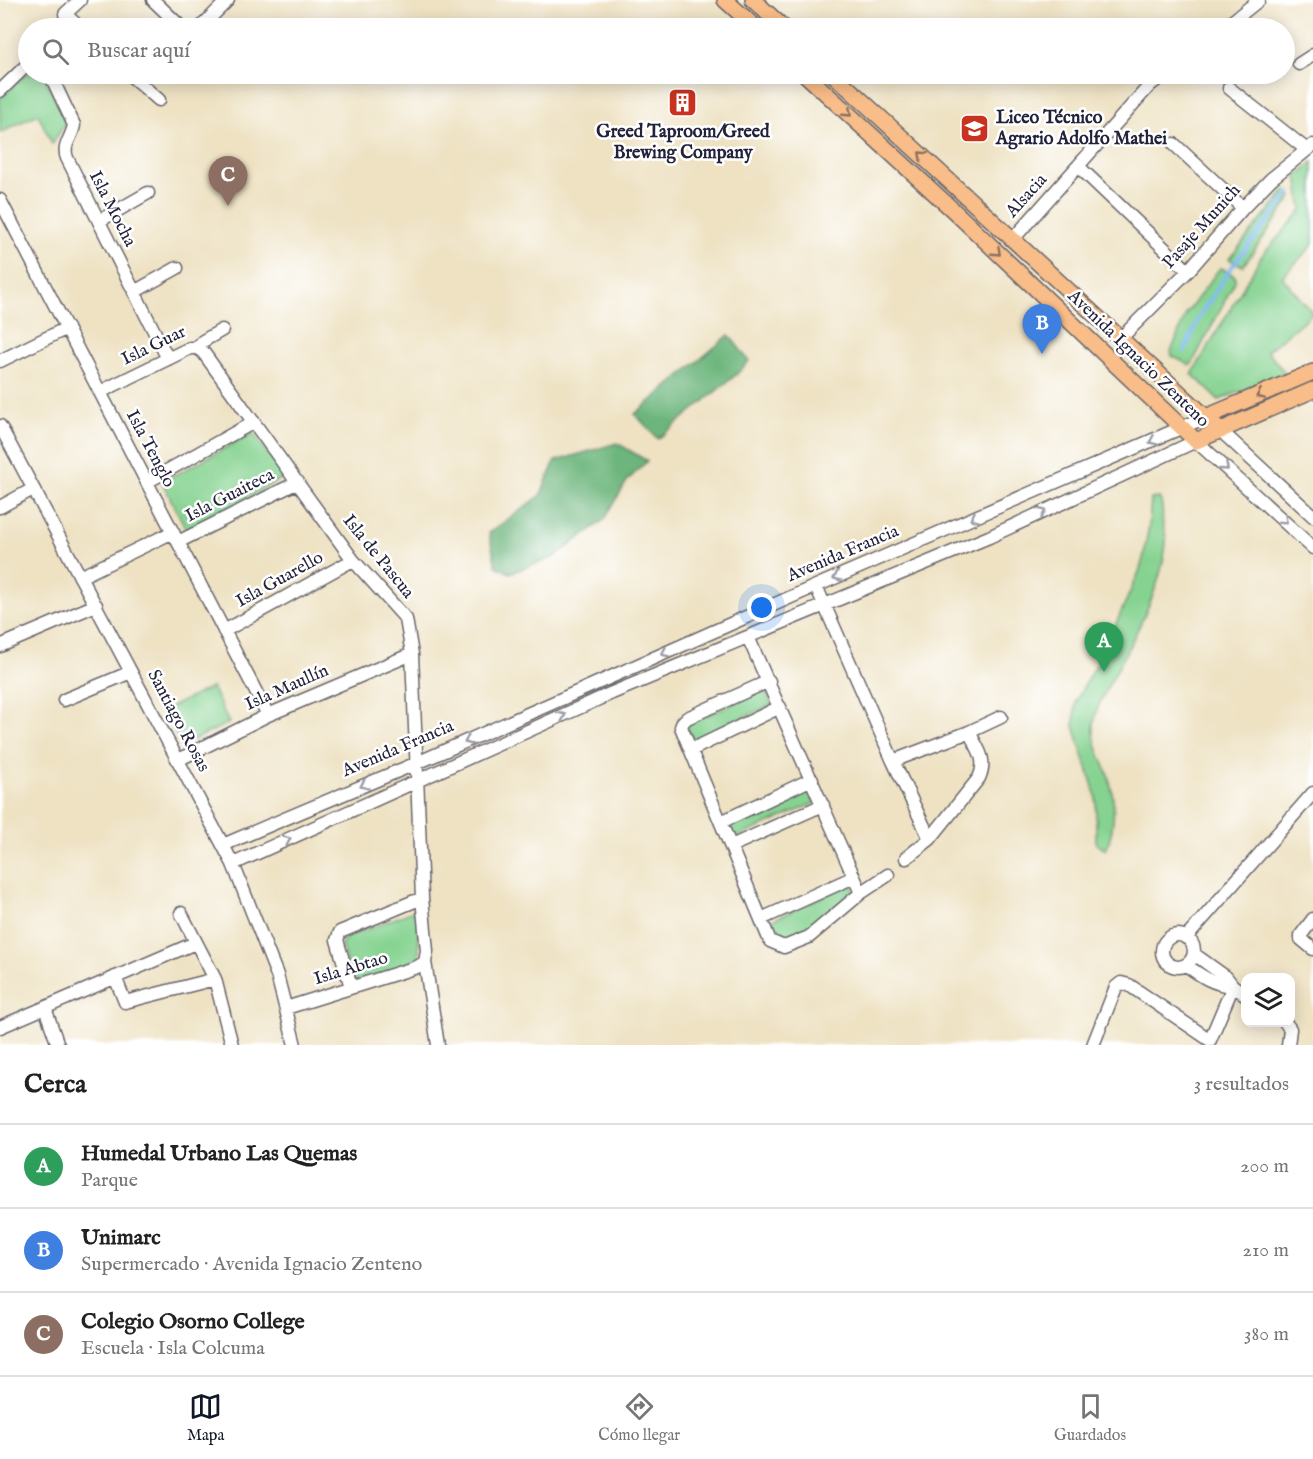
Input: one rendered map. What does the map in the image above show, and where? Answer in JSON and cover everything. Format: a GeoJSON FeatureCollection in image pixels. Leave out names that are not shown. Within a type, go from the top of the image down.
{"type":"FeatureCollection","features":[{"type":"Feature","properties":{"kind":"main road"},"geometry":{"type":"LineString","coordinates":[[725,0],[745,18]]}},
{"type":"Feature","properties":{"kind":"main road"},"geometry":{"type":"LineString","coordinates":[[753,0],[773,18]]}},
{"type":"Feature","properties":{"kind":"main road","name":"Avenida Ignacio Zenteno"},"geometry":{"type":"LineString","coordinates":[[816,84],[1196,441]]}},
{"type":"Feature","properties":{"kind":"main road","name":"Avenida Ignacio Zenteno"},"geometry":{"type":"LineString","coordinates":[[844,84],[1014,238],[1221,431]]}},
{"type":"Feature","properties":{"kind":"main road"},"geometry":{"type":"LineString","coordinates":[[954,212],[972,200]]}},
{"type":"Feature","properties":{"kind":"main road","name":"Avenida Francia"},"geometry":{"type":"LineString","coordinates":[[1206,417],[1313,372]]}},
{"type":"Feature","properties":{"kind":"main road","name":"Avenida Francia"},"geometry":{"type":"LineString","coordinates":[[1196,441],[1313,390]]}},
{"type":"Feature","properties":{"kind":"street"},"geometry":{"type":"LineString","coordinates":[[69,18],[65,14],[81,0]]}},
{"type":"Feature","properties":{"kind":"street"},"geometry":{"type":"LineString","coordinates":[[153,0],[172,18]]}},
{"type":"Feature","properties":{"kind":"street"},"geometry":{"type":"LineString","coordinates":[[210,18],[228,0]]}},
{"type":"Feature","properties":{"kind":"street"},"geometry":{"type":"LineString","coordinates":[[1236,18],[1259,0]]}},
{"type":"Feature","properties":{"kind":"street"},"geometry":{"type":"LineString","coordinates":[[1299,64],[1313,55]]}},
{"type":"Feature","properties":{"kind":"street"},"geometry":{"type":"LineString","coordinates":[[0,92],[18,74]]}},
{"type":"Feature","properties":{"kind":"street","name":"Isla Mocha"},"geometry":{"type":"LineString","coordinates":[[55,84],[74,125],[65,145],[65,154],[168,359]]}},
{"type":"Feature","properties":{"kind":"street"},"geometry":{"type":"LineString","coordinates":[[141,84],[159,100]]}},
{"type":"Feature","properties":{"kind":"street","name":"Alsacia"},"geometry":{"type":"LineString","coordinates":[[1014,238],[1152,84]]}},
{"type":"Feature","properties":{"kind":"street"},"geometry":{"type":"LineString","coordinates":[[1229,88],[1310,148]]}},
{"type":"Feature","properties":{"kind":"street"},"geometry":{"type":"LineString","coordinates":[[1174,144],[1243,208]]}},
{"type":"Feature","properties":{"kind":"street","name":"Pasaje Munich"},"geometry":{"type":"LineString","coordinates":[[1122,338],[1188,271],[1271,179],[1310,148]]}},
{"type":"Feature","properties":{"kind":"street"},"geometry":{"type":"LineString","coordinates":[[1078,166],[1188,271]]}},
{"type":"Feature","properties":{"kind":"street"},"geometry":{"type":"LineString","coordinates":[[99,221],[148,193]]}},
{"type":"Feature","properties":{"kind":"street","name":"Isla Tenglo"},"geometry":{"type":"LineString","coordinates":[[0,200],[268,715]]}},
{"type":"Feature","properties":{"kind":"street"},"geometry":{"type":"LineString","coordinates":[[134,291],[177,268]]}},
{"type":"Feature","properties":{"kind":"street"},"geometry":{"type":"LineString","coordinates":[[0,361],[67,328]]}},
{"type":"Feature","properties":{"kind":"street","name":"Isla Guar"},"geometry":{"type":"LineString","coordinates":[[100,392],[190,348],[197,348],[203,341],[222,330]]}},
{"type":"Feature","properties":{"kind":"street","name":"Isla de Pascua"},"geometry":{"type":"LineString","coordinates":[[197,348],[203,352],[353,560],[406,619],[412,654],[422,898],[427,951],[425,962],[438,1045]]}},
{"type":"Feature","properties":{"kind":"street","name":"Avenida Francia"},"geometry":{"type":"LineString","coordinates":[[223,845],[502,726],[816,586],[1206,417]]}},
{"type":"Feature","properties":{"kind":"street"},"geometry":{"type":"LineString","coordinates":[[147,482],[254,422]]}},
{"type":"Feature","properties":{"kind":"street","name":"Santiago Rosas"},"geometry":{"type":"LineString","coordinates":[[0,426],[233,864],[266,944],[295,1045]]}},
{"type":"Feature","properties":{"kind":"street","name":"Avenida Ignacio Zenteno"},"geometry":{"type":"LineString","coordinates":[[1221,431],[1313,516]]}},
{"type":"Feature","properties":{"kind":"street","name":"Avenida Francia"},"geometry":{"type":"LineString","coordinates":[[233,864],[612,693],[989,537],[1196,441]]}},
{"type":"Feature","properties":{"kind":"street","name":"Avenida Ignacio Zenteno"},"geometry":{"type":"LineString","coordinates":[[1196,441],[1313,548]]}},
{"type":"Feature","properties":{"kind":"street","name":"Isla Guaiteca"},"geometry":{"type":"LineString","coordinates":[[80,577],[297,482]]}},
{"type":"Feature","properties":{"kind":"street"},"geometry":{"type":"LineString","coordinates":[[0,507],[33,489]]}},
{"type":"Feature","properties":{"kind":"street","name":"Isla Guarello"},"geometry":{"type":"LineString","coordinates":[[224,631],[353,560]]}},
{"type":"Feature","properties":{"kind":"street"},"geometry":{"type":"LineString","coordinates":[[816,586],[930,839]]}},
{"type":"Feature","properties":{"kind":"street"},"geometry":{"type":"LineString","coordinates":[[0,646],[96,606]]}},
{"type":"Feature","properties":{"kind":"street"},"geometry":{"type":"LineString","coordinates":[[719,630],[727,646]]}},
{"type":"Feature","properties":{"kind":"street"},"geometry":{"type":"LineString","coordinates":[[748,637],[861,893]]}},
{"type":"Feature","properties":{"kind":"street","name":"Isla Maullín"},"geometry":{"type":"LineString","coordinates":[[178,760],[268,715],[412,654]]}},
{"type":"Feature","properties":{"kind":"street"},"geometry":{"type":"LineString","coordinates":[[64,700],[131,672]]}},
{"type":"Feature","properties":{"kind":"street"},"geometry":{"type":"LineString","coordinates":[[607,680],[612,693]]}},
{"type":"Feature","properties":{"kind":"street"},"geometry":{"type":"LineString","coordinates":[[769,681],[687,718],[681,727],[770,940],[783,947],[809,937],[861,893],[888,875]]}},
{"type":"Feature","properties":{"kind":"street"},"geometry":{"type":"LineString","coordinates":[[691,750],[780,707]]}},
{"type":"Feature","properties":{"kind":"street"},"geometry":{"type":"LineString","coordinates":[[893,761],[969,732],[1000,717]]}},
{"type":"Feature","properties":{"kind":"street"},"geometry":{"type":"LineString","coordinates":[[502,726],[508,740]]}},
{"type":"Feature","properties":{"kind":"street"},"geometry":{"type":"LineString","coordinates":[[906,858],[930,839],[979,778],[983,760],[969,732]]}},
{"type":"Feature","properties":{"kind":"street"},"geometry":{"type":"LineString","coordinates":[[721,822],[812,779]]}},
{"type":"Feature","properties":{"kind":"street"},"geometry":{"type":"LineString","coordinates":[[1186,938],[1313,794]]}},
{"type":"Feature","properties":{"kind":"street"},"geometry":{"type":"LineString","coordinates":[[731,846],[823,805]]}},
{"type":"Feature","properties":{"kind":"street"},"geometry":{"type":"LineString","coordinates":[[762,919],[854,877]]}},
{"type":"Feature","properties":{"kind":"street"},"geometry":{"type":"LineString","coordinates":[[351,987],[337,940],[340,932],[422,898]]}},
{"type":"Feature","properties":{"kind":"street"},"geometry":{"type":"LineString","coordinates":[[181,913],[214,979],[232,1045]]}},
{"type":"Feature","properties":{"kind":"street"},"geometry":{"type":"LineString","coordinates":[[1313,920],[1301,936],[1301,939],[1313,949]]}},
{"type":"Feature","properties":{"kind":"street"},"geometry":{"type":"LineString","coordinates":[[1190,960],[1174,966],[1168,963],[1162,952],[1167,940],[1180,936],[1186,938],[1191,942],[1190,960],[1205,979],[1233,986],[1241,992]]}},
{"type":"Feature","properties":{"kind":"street"},"geometry":{"type":"LineString","coordinates":[[0,1027],[195,944]]}},
{"type":"Feature","properties":{"kind":"street","name":"Isla Abtao"},"geometry":{"type":"LineString","coordinates":[[286,1008],[417,968],[425,962]]}},
{"type":"Feature","properties":{"kind":"street"},"geometry":{"type":"LineString","coordinates":[[115,977],[125,1002],[214,979]]}},
{"type":"Feature","properties":{"kind":"street"},"geometry":{"type":"LineString","coordinates":[[1093,1045],[1116,987],[1122,983],[1129,985],[1209,1043],[1233,986]]}},
{"type":"Feature","properties":{"kind":"street"},"geometry":{"type":"LineString","coordinates":[[45,1008],[58,1045]]}},
{"type":"Feature","properties":{"kind":"street"},"geometry":{"type":"LineString","coordinates":[[1288,1027],[1288,1045]]}},
{"type":"Feature","properties":{"kind":"green space"},"geometry":{"type":"Polygon","coordinates":[[[18,82],[18,84],[48,84],[66,123],[52,144],[38,114],[0,133],[0,99],[18,82]]]}},
{"type":"Feature","properties":{"kind":"green space"},"geometry":{"type":"Polygon","coordinates":[[[1313,162],[1313,245],[1282,277],[1313,313],[1267,351],[1285,373],[1219,400],[1192,374],[1261,257],[1302,210],[1297,176],[1313,162]]]}},
{"type":"Feature","properties":{"kind":"green space"},"geometry":{"type":"Polygon","coordinates":[[[1286,190],[1292,197],[1243,266],[1229,259],[1286,190]]]}},
{"type":"Feature","properties":{"kind":"green space"},"geometry":{"type":"Polygon","coordinates":[[[1221,268],[1235,276],[1235,281],[1192,364],[1189,365],[1172,356],[1171,352],[1186,314],[1221,268]]]}},
{"type":"Feature","properties":{"kind":"green space"},"geometry":{"type":"Polygon","coordinates":[[[729,335],[749,361],[737,374],[658,439],[635,414],[729,335]]]}},
{"type":"Feature","properties":{"kind":"green space"},"geometry":{"type":"Polygon","coordinates":[[[253,433],[285,477],[187,531],[162,482],[253,433]]]}},
{"type":"Feature","properties":{"kind":"green space"},"geometry":{"type":"Polygon","coordinates":[[[617,443],[647,461],[627,481],[604,520],[553,558],[510,573],[496,566],[489,533],[540,496],[555,461],[617,443]]]}},
{"type":"Feature","properties":{"kind":"green space"},"geometry":{"type":"Polygon","coordinates":[[[1159,498],[1162,504],[1166,536],[1164,559],[1154,592],[1102,697],[1094,725],[1097,746],[1109,778],[1113,797],[1113,824],[1106,850],[1096,844],[1096,796],[1074,726],[1076,701],[1089,676],[1103,657],[1139,572],[1149,526],[1151,499],[1159,498]]]}},
{"type":"Feature","properties":{"kind":"green space"},"geometry":{"type":"Polygon","coordinates":[[[212,687],[229,723],[181,746],[164,710],[212,687]]]}},
{"type":"Feature","properties":{"kind":"green space"},"geometry":{"type":"Polygon","coordinates":[[[765,689],[772,705],[693,740],[686,725],[765,689]]]}},
{"type":"Feature","properties":{"kind":"green space"},"geometry":{"type":"Polygon","coordinates":[[[809,787],[815,803],[736,838],[729,823],[809,787]]]}},
{"type":"Feature","properties":{"kind":"green space"},"geometry":{"type":"Polygon","coordinates":[[[852,883],[854,891],[818,924],[797,936],[787,939],[778,938],[770,921],[852,883]]]}},
{"type":"Feature","properties":{"kind":"green space"},"geometry":{"type":"Polygon","coordinates":[[[418,909],[419,958],[413,967],[358,982],[352,980],[341,945],[345,938],[418,909]]]}},
{"type":"Feature","properties":{"kind":"waterway"},"geometry":{"type":"LineString","coordinates":[[1185,351],[1199,317],[1231,268],[1290,193]]}},
{"type":"Feature","properties":{"kind":"place","name":"Greed Taproom/Greed Brewing Company"},"geometry":{"type":"Point","coordinates":[683,103]}},
{"type":"Feature","properties":{"kind":"place","name":"Liceo Técnico Agrario Adolfo Mathei"},"geometry":{"type":"Point","coordinates":[975,128]}},
{"type":"Feature","properties":{"kind":"place","name":"Colegio Osorno College"},"geometry":{"type":"Point","coordinates":[228,206]}},
{"type":"Feature","properties":{"kind":"place","name":"Unimarc"},"geometry":{"type":"Point","coordinates":[1042,354]}},
{"type":"Feature","properties":{"kind":"place","name":"Humedal Urbano Las Quemas"},"geometry":{"type":"Point","coordinates":[1104,672]}}]}
